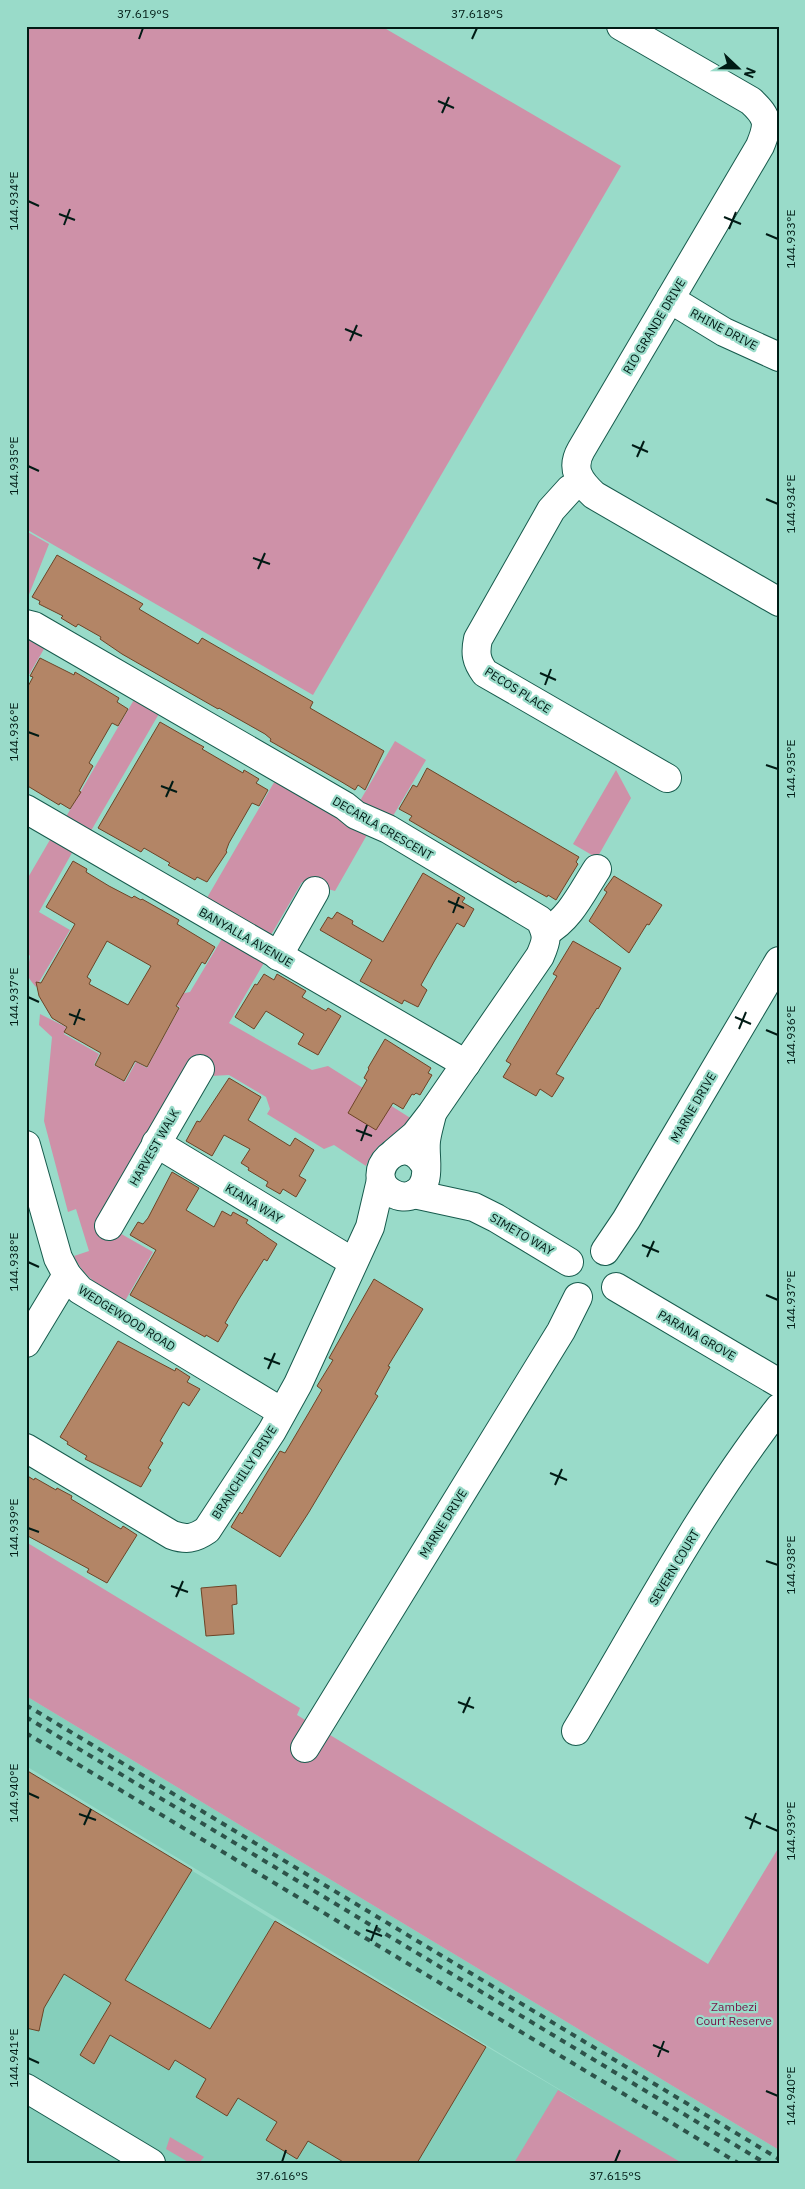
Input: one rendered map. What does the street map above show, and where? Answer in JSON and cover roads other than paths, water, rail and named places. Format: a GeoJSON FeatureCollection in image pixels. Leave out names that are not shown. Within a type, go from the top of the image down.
{"type":"FeatureCollection","features":[{"type":"Feature","properties":{"kind":"street","name":"RIO GRANDE DRIVE"},"geometry":{"type":"LineString","coordinates":[[581,483],[576,469],[577,457],[760,146],[767,130],[771,108],[751,101],[621,26]]}},
{"type":"Feature","properties":{"kind":"street","name":"RHINE DRIVE"},"geometry":{"type":"LineString","coordinates":[[670,299],[724,332],[779,357]]}},
{"type":"Feature","properties":{"kind":"street"},"geometry":{"type":"LineString","coordinates":[[581,483],[594,496],[779,602]]}},
{"type":"Feature","properties":{"kind":"street","name":"PECOS PLACE"},"geometry":{"type":"LineString","coordinates":[[581,483],[570,489],[551,510],[478,639],[475,650],[478,663],[486,673],[668,778]]}},
{"type":"Feature","properties":{"kind":"street","name":"DECARLA CRESCENT"},"geometry":{"type":"LineString","coordinates":[[26,624],[34,626],[346,806],[356,815],[388,829],[529,912],[540,920],[546,932]]}},
{"type":"Feature","properties":{"kind":"street","name":"BANYALLA AVENUE"},"geometry":{"type":"LineString","coordinates":[[26,809],[466,1064]]}},
{"type":"Feature","properties":{"kind":"street"},"geometry":{"type":"LineString","coordinates":[[396,1152],[415,1135],[432,1113],[540,956],[546,944],[546,932],[557,926],[567,916],[596,869]]}},
{"type":"Feature","properties":{"kind":"street"},"geometry":{"type":"LineString","coordinates":[[278,956],[304,897]]}},
{"type":"Feature","properties":{"kind":"street","name":"MARNE DRIVE"},"geometry":{"type":"LineString","coordinates":[[606,1251],[779,961]]}},
{"type":"Feature","properties":{"kind":"street","name":"HARVEST WALK"},"geometry":{"type":"LineString","coordinates":[[109,1226],[200,1069]]}},
{"type":"Feature","properties":{"kind":"street"},"geometry":{"type":"LineString","coordinates":[[418,1182],[417,1155],[403,1150],[388,1156],[380,1172],[381,1180],[389,1192],[401,1197],[418,1182],[432,1113]]}},
{"type":"Feature","properties":{"kind":"street","name":"KIANA WAY"},"geometry":{"type":"LineString","coordinates":[[156,1144],[353,1262]]}},
{"type":"Feature","properties":{"kind":"street","name":"WEDGEWOOD ROAD"},"geometry":{"type":"LineString","coordinates":[[26,1145],[58,1258],[67,1276],[80,1290],[282,1412]]}},
{"type":"Feature","properties":{"kind":"street","name":"BRANCHILLY DRIVE"},"geometry":{"type":"LineString","coordinates":[[26,1448],[172,1534],[183,1539],[193,1538],[206,1530],[272,1431],[298,1384],[370,1227],[381,1180]]}},
{"type":"Feature","properties":{"kind":"street","name":"SIMETO WAY"},"geometry":{"type":"LineString","coordinates":[[418,1182],[438,1198],[474,1207],[496,1218],[569,1262]]}},
{"type":"Feature","properties":{"kind":"street","name":"BRANCHILLY DRIVE"},"geometry":{"type":"LineString","coordinates":[[370,1227],[418,1182]]}},
{"type":"Feature","properties":{"kind":"street"},"geometry":{"type":"LineString","coordinates":[[597,1248],[606,1251],[616,1263],[618,1280],[616,1287],[603,1299],[586,1301],[578,1297],[568,1285],[566,1270],[569,1262],[581,1250],[597,1248]]}},
{"type":"Feature","properties":{"kind":"street"},"geometry":{"type":"LineString","coordinates":[[26,1343],[67,1276]]}},
{"type":"Feature","properties":{"kind":"street","name":"PARANA GROVE"},"geometry":{"type":"LineString","coordinates":[[616,1287],[779,1383]]}},
{"type":"Feature","properties":{"kind":"street","name":"MARNE DRIVE"},"geometry":{"type":"LineString","coordinates":[[305,1748],[561,1331],[578,1297]]}},
{"type":"Feature","properties":{"kind":"street","name":"SEVERN COURT"},"geometry":{"type":"LineString","coordinates":[[576,1731],[703,1517],[744,1452],[779,1408]]}},
{"type":"Feature","properties":{"kind":"street"},"geometry":{"type":"LineString","coordinates":[[26,2088],[114,2153],[151,2163]]}},
{"type":"Feature","properties":{"kind":"railway"},"geometry":{"type":"LineString","coordinates":[[26,1705],[779,2159]]}},
{"type":"Feature","properties":{"kind":"railway"},"geometry":{"type":"LineString","coordinates":[[26,1717],[765,2163]]}},
{"type":"Feature","properties":{"kind":"railway"},"geometry":{"type":"LineString","coordinates":[[26,1733],[738,2163]]}},
{"type":"Feature","properties":{"kind":"park label","name":"Zambezi Court Reserve"},"geometry":{"type":"Point","coordinates":[734,2013]}}]}
